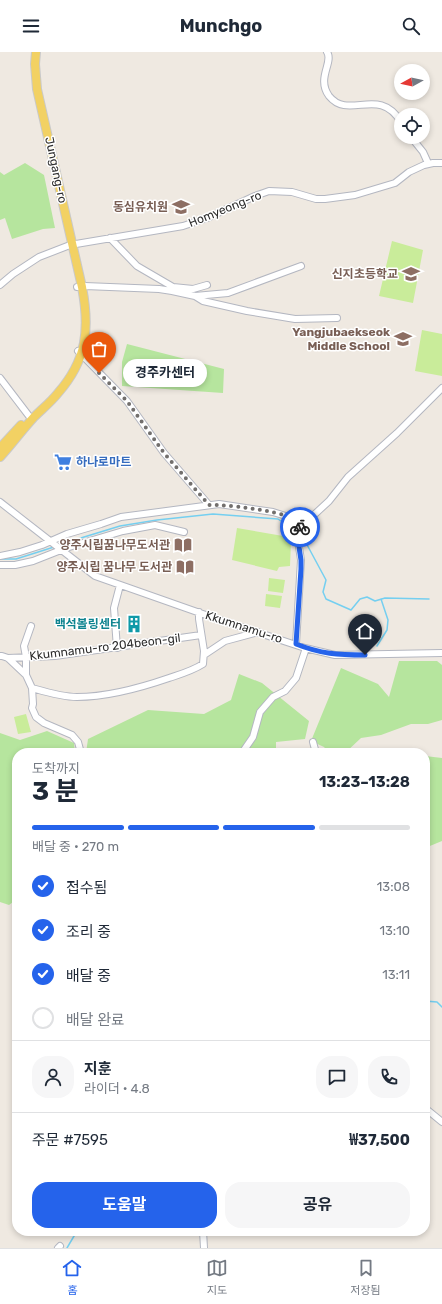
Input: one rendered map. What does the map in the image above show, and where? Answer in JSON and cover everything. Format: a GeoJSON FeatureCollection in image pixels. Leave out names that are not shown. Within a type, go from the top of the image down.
{"type":"FeatureCollection","features":[{"type":"Feature","properties":{"kind":"main road","name":"Jungang-ro"},"geometry":{"type":"LineString","coordinates":[[32,52],[31,68],[34,89],[71,245]]}},
{"type":"Feature","properties":{"kind":"main road","name":"Jungang-ro"},"geometry":{"type":"LineString","coordinates":[[0,457],[35,416],[58,393],[74,369],[79,353],[82,325],[79,287],[64,208],[37,89],[35,64],[36,52]]}},
{"type":"Feature","properties":{"kind":"main road","name":"Jungang-ro"},"geometry":{"type":"LineString","coordinates":[[0,448],[64,379],[79,353]]}},
{"type":"Feature","properties":{"kind":"street"},"geometry":{"type":"LineString","coordinates":[[327,52],[329,54],[329,61],[324,74],[326,89],[329,96],[346,106],[367,103],[380,104],[394,111]]}},
{"type":"Feature","properties":{"kind":"street"},"geometry":{"type":"LineString","coordinates":[[417,144],[423,152],[428,163]]}},
{"type":"Feature","properties":{"kind":"street","name":"Homyeong-ro"},"geometry":{"type":"LineString","coordinates":[[71,245],[183,226],[207,218],[269,191],[292,192],[325,199],[355,194],[395,184],[409,172],[428,163],[442,164]]}},
{"type":"Feature","properties":{"kind":"street"},"geometry":{"type":"LineString","coordinates":[[64,208],[73,235],[76,238],[84,240],[108,238],[137,266],[173,287],[193,289],[207,285]]}},
{"type":"Feature","properties":{"kind":"street"},"geometry":{"type":"LineString","coordinates":[[0,286],[14,274],[39,257],[71,245]]}},
{"type":"Feature","properties":{"kind":"street"},"geometry":{"type":"LineString","coordinates":[[195,296],[228,293],[301,266]]}},
{"type":"Feature","properties":{"kind":"street"},"geometry":{"type":"LineString","coordinates":[[79,287],[172,290],[195,296],[203,301],[247,311],[295,318],[337,318]]}},
{"type":"Feature","properties":{"kind":"street"},"geometry":{"type":"LineString","coordinates":[[79,353],[127,401],[164,453],[209,505]]}},
{"type":"Feature","properties":{"kind":"street"},"geometry":{"type":"LineString","coordinates":[[0,378],[29,416]]}},
{"type":"Feature","properties":{"kind":"street"},"geometry":{"type":"LineString","coordinates":[[299,531],[329,502],[348,477],[400,430],[442,388]]}},
{"type":"Feature","properties":{"kind":"street"},"geometry":{"type":"LineString","coordinates":[[0,502],[49,541]]}},
{"type":"Feature","properties":{"kind":"street"},"geometry":{"type":"LineString","coordinates":[[0,556],[42,545],[67,534],[121,517],[219,504],[273,512],[292,518],[299,531],[301,560],[296,644]]}},
{"type":"Feature","properties":{"kind":"street"},"geometry":{"type":"LineString","coordinates":[[0,565],[15,565],[27,562],[61,549],[123,531],[155,525],[184,532]]}},
{"type":"Feature","properties":{"kind":"street","name":"Kkumnamu-ro"},"geometry":{"type":"LineString","coordinates":[[49,541],[95,576],[305,648],[335,655],[442,652]]}},
{"type":"Feature","properties":{"kind":"street"},"geometry":{"type":"LineString","coordinates":[[117,648],[114,608],[120,585]]}},
{"type":"Feature","properties":{"kind":"street"},"geometry":{"type":"LineString","coordinates":[[32,688],[76,697],[119,693],[149,685],[194,669],[203,664],[204,655],[199,612]]}},
{"type":"Feature","properties":{"kind":"street"},"geometry":{"type":"LineString","coordinates":[[26,675],[26,657],[24,646],[31,626]]}},
{"type":"Feature","properties":{"kind":"street"},"geometry":{"type":"LineString","coordinates":[[204,655],[225,641],[258,632]]}},
{"type":"Feature","properties":{"kind":"street","name":"Kkumnamu-ro 204beon-gil"},"geometry":{"type":"LineString","coordinates":[[8,658],[55,656],[202,635]]}},
{"type":"Feature","properties":{"kind":"street"},"geometry":{"type":"LineString","coordinates":[[245,748],[253,737],[260,712],[273,697],[285,691],[296,678],[305,648]]}},
{"type":"Feature","properties":{"kind":"street"},"geometry":{"type":"LineString","coordinates":[[0,656],[8,658],[26,675],[32,688],[32,708],[36,717],[44,723],[72,735],[78,742],[79,748]]}},
{"type":"Feature","properties":{"kind":"street"},"geometry":{"type":"LineString","coordinates":[[313,742],[315,748]]}},
{"type":"Feature","properties":{"kind":"street"},"geometry":{"type":"LineString","coordinates":[[430,1112],[442,1122]]}},
{"type":"Feature","properties":{"kind":"street"},"geometry":{"type":"LineString","coordinates":[[203,1236],[204,1248]]}},
{"type":"Feature","properties":{"kind":"green space"},"geometry":{"type":"Polygon","coordinates":[[[25,163],[44,175],[55,228],[43,229],[12,239],[5,218],[0,220],[0,172],[4,175],[25,163]]]}},
{"type":"Feature","properties":{"kind":"green space"},"geometry":{"type":"Polygon","coordinates":[[[392,241],[423,250],[413,303],[379,296],[392,241]]]}},
{"type":"Feature","properties":{"kind":"green space"},"geometry":{"type":"Polygon","coordinates":[[[422,330],[442,334],[442,376],[415,371],[422,330]]]}},
{"type":"Feature","properties":{"kind":"green space"},"geometry":{"type":"Polygon","coordinates":[[[127,344],[224,369],[223,393],[122,386],[122,362],[127,344]]]}},
{"type":"Feature","properties":{"kind":"green space"},"geometry":{"type":"Polygon","coordinates":[[[237,528],[283,536],[291,541],[290,566],[279,567],[277,571],[232,560],[237,528]]]}},
{"type":"Feature","properties":{"kind":"green space"},"geometry":{"type":"Polygon","coordinates":[[[269,578],[285,580],[283,593],[268,591],[269,578]]]}},
{"type":"Feature","properties":{"kind":"green space"},"geometry":{"type":"Polygon","coordinates":[[[266,594],[282,596],[280,608],[265,606],[266,594]]]}},
{"type":"Feature","properties":{"kind":"green space"},"geometry":{"type":"Polygon","coordinates":[[[399,661],[437,661],[442,665],[442,720],[428,724],[411,724],[381,735],[361,738],[350,748],[325,748],[311,741],[341,668],[378,684],[389,697],[399,661]]]}},
{"type":"Feature","properties":{"kind":"green space"},"geometry":{"type":"Polygon","coordinates":[[[239,674],[262,683],[309,721],[305,739],[276,742],[276,748],[87,748],[88,739],[148,710],[204,714],[231,700],[239,674]]]}},
{"type":"Feature","properties":{"kind":"green space"},"geometry":{"type":"Polygon","coordinates":[[[26,714],[31,732],[18,734],[14,717],[26,714]]]}},
{"type":"Feature","properties":{"kind":"green space"},"geometry":{"type":"Polygon","coordinates":[[[47,731],[74,743],[74,748],[12,748],[12,903],[9,905],[0,902],[0,733],[20,740],[47,731]]]}},
{"type":"Feature","properties":{"kind":"green space"},"geometry":{"type":"Polygon","coordinates":[[[430,757],[442,758],[442,841],[430,846],[430,757]]]}},
{"type":"Feature","properties":{"kind":"waterway"},"geometry":{"type":"LineString","coordinates":[[58,545],[120,526],[157,520],[213,514],[278,519],[296,531]]}},
{"type":"Feature","properties":{"kind":"waterway"},"geometry":{"type":"LineString","coordinates":[[300,536],[305,541],[326,580],[323,592],[326,599],[351,610],[360,599],[367,597],[375,601],[385,598],[429,599]]}},
{"type":"Feature","properties":{"kind":"waterway"},"geometry":{"type":"LineString","coordinates":[[0,559],[16,559],[54,547]]}},
{"type":"Feature","properties":{"kind":"waterway"},"geometry":{"type":"LineString","coordinates":[[377,646],[387,630],[388,620],[381,599]]}},
{"type":"Feature","properties":{"kind":"waterway"},"geometry":{"type":"LineString","coordinates":[[430,1001],[437,1002],[442,1007]]}},
{"type":"Feature","properties":{"kind":"waterway"},"geometry":{"type":"LineString","coordinates":[[67,1248],[74,1236]]}},
{"type":"Feature","properties":{"kind":"way so far"},"geometry":{"type":"LineString","coordinates":[[99,373],[127,401],[164,453],[209,505],[219,504],[273,512],[292,518],[300,527]]}},
{"type":"Feature","properties":{"kind":"place","name":"동심유치원"},"geometry":{"type":"Point","coordinates":[181,207]}},
{"type":"Feature","properties":{"kind":"place","name":"신지초등학교"},"geometry":{"type":"Point","coordinates":[411,274]}},
{"type":"Feature","properties":{"kind":"place","name":"Yangjubaekseok Middle School"},"geometry":{"type":"Point","coordinates":[403,339]}},
{"type":"Feature","properties":{"kind":"place","name":"경주카센터"},"geometry":{"type":"Point","coordinates":[99,373]}},
{"type":"Feature","properties":{"kind":"place","name":"하나로마트"},"geometry":{"type":"Point","coordinates":[63,462]}},
{"type":"Feature","properties":{"kind":"place","name":"양주시립꿈나무도서관"},"geometry":{"type":"Point","coordinates":[183,545]}},
{"type":"Feature","properties":{"kind":"place","name":"양주시립 꿈나무 도서관"},"geometry":{"type":"Point","coordinates":[185,567]}},
{"type":"Feature","properties":{"kind":"place","name":"백석볼링센터"},"geometry":{"type":"Point","coordinates":[134,624]}},
{"type":"Feature","properties":{"kind":"route"},"geometry":{"type":"LineString","coordinates":[[300,527],[301,528],[297,534],[301,569],[296,644],[305,648],[335,655],[365,655]]}}]}
